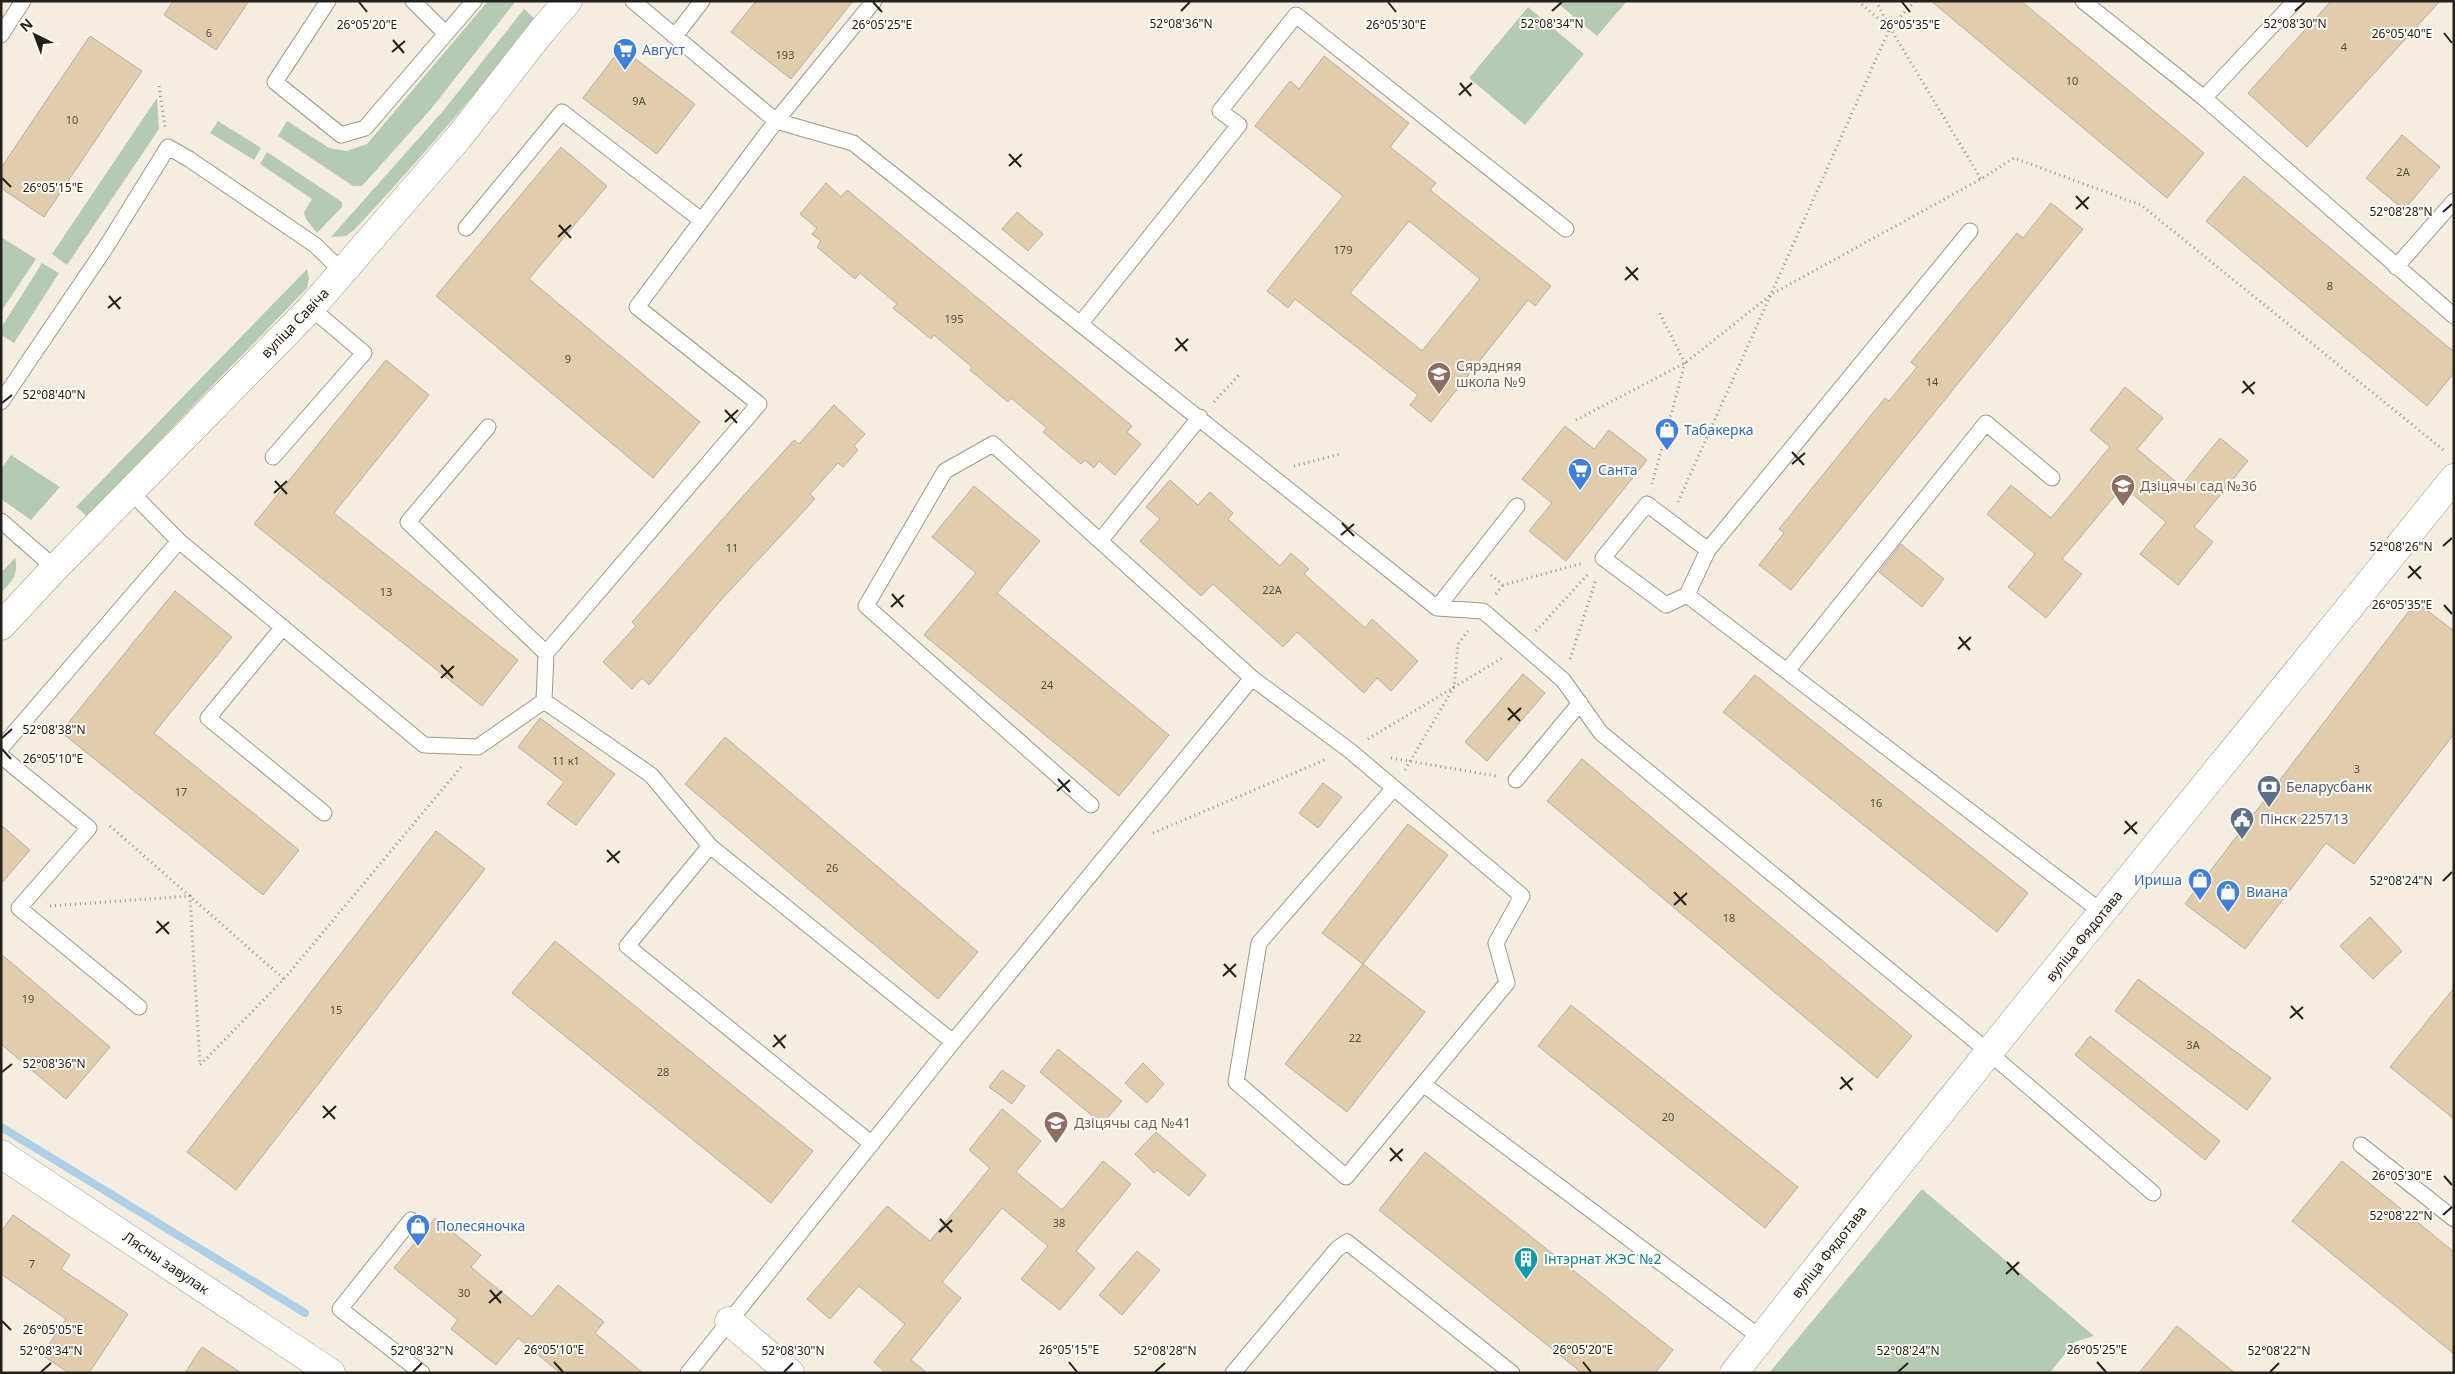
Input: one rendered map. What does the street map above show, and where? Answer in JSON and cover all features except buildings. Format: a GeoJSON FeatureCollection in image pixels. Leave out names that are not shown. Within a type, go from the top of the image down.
{"type":"FeatureCollection","features":[{"type":"Feature","properties":{"kind":"street","name":"вуліца Савіча"},"geometry":{"type":"LineString","coordinates":[[1,626],[55,568],[311,308],[459,137],[568,1]]}},
{"type":"Feature","properties":{"kind":"street","name":"вуліца Фядотава"},"geometry":{"type":"LineString","coordinates":[[1734,1373],[1987,1053],[2103,913],[2452,466]]}},
{"type":"Feature","properties":{"kind":"street","name":"Лясны завулак"},"geometry":{"type":"LineString","coordinates":[[1,1154],[331,1373]]}},
{"type":"Feature","properties":{"kind":"street"},"geometry":{"type":"LineString","coordinates":[[729,1321],[786,1372]]}},
{"type":"Feature","properties":{"kind":"lane"},"geometry":{"type":"LineString","coordinates":[[1,35],[23,1]]}},
{"type":"Feature","properties":{"kind":"lane"},"geometry":{"type":"LineString","coordinates":[[328,1],[276,82],[341,135],[365,128],[474,1]]}},
{"type":"Feature","properties":{"kind":"lane"},"geometry":{"type":"LineString","coordinates":[[413,1],[446,34]]}},
{"type":"Feature","properties":{"kind":"lane"},"geometry":{"type":"LineString","coordinates":[[633,1],[776,121],[853,143],[1200,417],[1437,608],[1483,611],[1563,680],[1600,732],[2152,1192]]}},
{"type":"Feature","properties":{"kind":"lane"},"geometry":{"type":"LineString","coordinates":[[675,36],[702,1]]}},
{"type":"Feature","properties":{"kind":"lane"},"geometry":{"type":"LineString","coordinates":[[544,701],[546,653],[759,404],[637,306],[776,121],[874,1]]}},
{"type":"Feature","properties":{"kind":"lane"},"geometry":{"type":"LineString","coordinates":[[2083,1],[2204,98],[2454,316]]}},
{"type":"Feature","properties":{"kind":"lane"},"geometry":{"type":"LineString","coordinates":[[2204,98],[2295,1]]}},
{"type":"Feature","properties":{"kind":"lane"},"geometry":{"type":"LineString","coordinates":[[1081,323],[1238,125],[1220,111],[1296,15],[1566,229]]}},
{"type":"Feature","properties":{"kind":"lane"},"geometry":{"type":"LineString","coordinates":[[466,228],[562,112],[701,220]]}},
{"type":"Feature","properties":{"kind":"lane"},"geometry":{"type":"LineString","coordinates":[[4,394],[106,247],[168,147],[190,159],[315,245],[343,272]]}},
{"type":"Feature","properties":{"kind":"lane"},"geometry":{"type":"LineString","coordinates":[[2396,267],[2454,201]]}},
{"type":"Feature","properties":{"kind":"lane"},"geometry":{"type":"LineString","coordinates":[[1708,550],[1647,504],[1603,558],[1666,605],[1688,595],[1708,550],[1970,231]]}},
{"type":"Feature","properties":{"kind":"lane"},"geometry":{"type":"LineString","coordinates":[[273,457],[364,352],[311,308]]}},
{"type":"Feature","properties":{"kind":"lane"},"geometry":{"type":"LineString","coordinates":[[1100,541],[1200,417]]}},
{"type":"Feature","properties":{"kind":"lane"},"geometry":{"type":"LineString","coordinates":[[1787,671],[1986,423],[2052,478]]}},
{"type":"Feature","properties":{"kind":"lane"},"geometry":{"type":"LineString","coordinates":[[488,427],[408,522],[546,653]]}},
{"type":"Feature","properties":{"kind":"lane"},"geometry":{"type":"LineString","coordinates":[[1091,805],[866,606],[946,471],[993,444],[1252,678],[1349,750],[1522,896],[1496,943],[1507,983],[1346,1177],[1236,1082],[1259,943],[1394,788]]}},
{"type":"Feature","properties":{"kind":"lane"},"geometry":{"type":"LineString","coordinates":[[131,492],[179,541],[424,745],[478,747],[544,701]]}},
{"type":"Feature","properties":{"kind":"lane"},"geometry":{"type":"LineString","coordinates":[[1437,608],[1517,506]]}},
{"type":"Feature","properties":{"kind":"lane"},"geometry":{"type":"LineString","coordinates":[[1,521],[55,568]]}},
{"type":"Feature","properties":{"kind":"lane"},"geometry":{"type":"LineString","coordinates":[[1,748],[179,541]]}},
{"type":"Feature","properties":{"kind":"lane"},"geometry":{"type":"LineString","coordinates":[[1688,595],[2103,913]]}},
{"type":"Feature","properties":{"kind":"lane"},"geometry":{"type":"LineString","coordinates":[[283,627],[208,718],[324,813]]}},
{"type":"Feature","properties":{"kind":"lane"},"geometry":{"type":"LineString","coordinates":[[688,1373],[953,1042],[1252,678]]}},
{"type":"Feature","properties":{"kind":"lane"},"geometry":{"type":"LineString","coordinates":[[544,701],[650,775],[710,846],[953,1042]]}},
{"type":"Feature","properties":{"kind":"lane"},"geometry":{"type":"LineString","coordinates":[[1516,780],[1580,703]]}},
{"type":"Feature","properties":{"kind":"lane"},"geometry":{"type":"LineString","coordinates":[[1,756],[89,828],[19,908],[139,1007]]}},
{"type":"Feature","properties":{"kind":"lane"},"geometry":{"type":"LineString","coordinates":[[710,846],[627,946],[872,1144]]}},
{"type":"Feature","properties":{"kind":"lane"},"geometry":{"type":"LineString","coordinates":[[1423,1084],[1761,1338]]}},
{"type":"Feature","properties":{"kind":"lane"},"geometry":{"type":"LineString","coordinates":[[2361,1145],[2454,1219]]}},
{"type":"Feature","properties":{"kind":"lane"},"geometry":{"type":"LineString","coordinates":[[411,1220],[340,1309],[422,1373]]}},
{"type":"Feature","properties":{"kind":"lane"},"geometry":{"type":"LineString","coordinates":[[1234,1373],[1337,1249],[1347,1242],[1512,1373]]}},
{"type":"Feature","properties":{"kind":"path"},"geometry":{"type":"LineString","coordinates":[[1858,1],[1890,28]]}},
{"type":"Feature","properties":{"kind":"path"},"geometry":{"type":"LineString","coordinates":[[1876,1],[1890,28],[1981,180]]}},
{"type":"Feature","properties":{"kind":"path"},"geometry":{"type":"LineString","coordinates":[[1669,521],[1890,28],[1915,1]]}},
{"type":"Feature","properties":{"kind":"path"},"geometry":{"type":"LineString","coordinates":[[1576,420],[1685,363],[1772,294],[1981,180],[2014,158],[2141,205],[2452,466]]}},
{"type":"Feature","properties":{"kind":"path"},"geometry":{"type":"LineString","coordinates":[[1647,504],[1685,363],[1659,312]]}},
{"type":"Feature","properties":{"kind":"path"},"geometry":{"type":"LineString","coordinates":[[1200,417],[1239,375]]}},
{"type":"Feature","properties":{"kind":"path"},"geometry":{"type":"LineString","coordinates":[[1276,478],[1286,468],[1340,454]]}},
{"type":"Feature","properties":{"kind":"path"},"geometry":{"type":"LineString","coordinates":[[1474,561],[1503,585],[1603,558]]}},
{"type":"Feature","properties":{"kind":"path"},"geometry":{"type":"LineString","coordinates":[[1109,852],[1349,750],[1523,645],[1603,558]]}},
{"type":"Feature","properties":{"kind":"path"},"geometry":{"type":"LineString","coordinates":[[1563,680],[1603,558]]}},
{"type":"Feature","properties":{"kind":"path"},"geometry":{"type":"LineString","coordinates":[[1394,788],[1454,686],[1458,644]]}},
{"type":"Feature","properties":{"kind":"path"},"geometry":{"type":"LineString","coordinates":[[190,896],[200,1065],[284,978],[478,747]]}},
{"type":"Feature","properties":{"kind":"path"},"geometry":{"type":"LineString","coordinates":[[1349,750],[1516,780]]}},
{"type":"Feature","properties":{"kind":"path"},"geometry":{"type":"LineString","coordinates":[[107,823],[284,978]]}},
{"type":"Feature","properties":{"kind":"path"},"geometry":{"type":"LineString","coordinates":[[19,908],[190,896]]}},
{"type":"Feature","properties":{"kind":"green space"},"geometry":{"type":"Polygon","coordinates":[[[488,1],[516,1],[431,109],[362,186],[353,186],[278,136],[287,121],[329,148],[347,151],[367,144],[488,1]]]}},
{"type":"Feature","properties":{"kind":"green space"},"geometry":{"type":"Polygon","coordinates":[[[1555,1],[1627,1],[1597,36],[1555,1]]]}},
{"type":"Feature","properties":{"kind":"green space"},"geometry":{"type":"Polygon","coordinates":[[[1528,7],[1584,54],[1525,125],[1469,78],[1528,7]]]}},
{"type":"Feature","properties":{"kind":"green space"},"geometry":{"type":"Polygon","coordinates":[[[524,9],[535,19],[447,126],[354,230],[346,236],[331,237],[443,111],[524,9]]]}},
{"type":"Feature","properties":{"kind":"green space"},"geometry":{"type":"Polygon","coordinates":[[[157,98],[159,129],[67,265],[52,254],[157,98]]]}},
{"type":"Feature","properties":{"kind":"green space"},"geometry":{"type":"Polygon","coordinates":[[[218,121],[261,148],[254,160],[210,133],[218,121]]]}},
{"type":"Feature","properties":{"kind":"green space"},"geometry":{"type":"Polygon","coordinates":[[[267,152],[342,202],[342,207],[317,233],[306,219],[304,212],[312,199],[260,164],[267,152]]]}},
{"type":"Feature","properties":{"kind":"green space"},"geometry":{"type":"Polygon","coordinates":[[[1,237],[36,259],[1,312],[1,237]]]}},
{"type":"Feature","properties":{"kind":"green space"},"geometry":{"type":"Polygon","coordinates":[[[42,263],[59,273],[14,343],[1,335],[1,328],[42,263]]]}},
{"type":"Feature","properties":{"kind":"green space"},"geometry":{"type":"Polygon","coordinates":[[[307,269],[309,278],[307,288],[87,516],[76,507],[307,269]]]}},
{"type":"Feature","properties":{"kind":"green space"},"geometry":{"type":"Polygon","coordinates":[[[11,455],[60,487],[31,520],[1,499],[1,469],[11,455]]]}},
{"type":"Feature","properties":{"kind":"green space"},"geometry":{"type":"Polygon","coordinates":[[[15,558],[15,573],[1,593],[1,573],[15,558]]]}},
{"type":"Feature","properties":{"kind":"green space"},"geometry":{"type":"Polygon","coordinates":[[[1922,1189],[2094,1336],[2074,1342],[2050,1373],[1769,1373],[1922,1189]]]}},
{"type":"Feature","properties":{"kind":"waterway"},"geometry":{"type":"LineString","coordinates":[[1,1127],[305,1313]]}},
{"type":"Feature","properties":{"kind":"place","name":"Август"},"geometry":{"type":"Point","coordinates":[625,71]}},
{"type":"Feature","properties":{"kind":"place","name":"Сярэдняя школа №9"},"geometry":{"type":"Point","coordinates":[1439,395]}},
{"type":"Feature","properties":{"kind":"place","name":"Табакерка"},"geometry":{"type":"Point","coordinates":[1667,451]}},
{"type":"Feature","properties":{"kind":"place","name":"Санта"},"geometry":{"type":"Point","coordinates":[1580,491]}},
{"type":"Feature","properties":{"kind":"place","name":"Дзіцячы сад №36"},"geometry":{"type":"Point","coordinates":[2123,507]}},
{"type":"Feature","properties":{"kind":"place","name":"Беларусбанк"},"geometry":{"type":"Point","coordinates":[2269,808]}},
{"type":"Feature","properties":{"kind":"place","name":"Пінск 225713"},"geometry":{"type":"Point","coordinates":[2242,840]}},
{"type":"Feature","properties":{"kind":"place","name":"Ириша"},"geometry":{"type":"Point","coordinates":[2200,901]}},
{"type":"Feature","properties":{"kind":"place","name":"Виана"},"geometry":{"type":"Point","coordinates":[2228,913]}},
{"type":"Feature","properties":{"kind":"place","name":"Дзіцячы сад №41"},"geometry":{"type":"Point","coordinates":[1056,1144]}},
{"type":"Feature","properties":{"kind":"place","name":"Полесяночка"},"geometry":{"type":"Point","coordinates":[418,1247]}},
{"type":"Feature","properties":{"kind":"place","name":"Інтэрнат ЖЭС №2"},"geometry":{"type":"Point","coordinates":[1526,1280]}}]}
